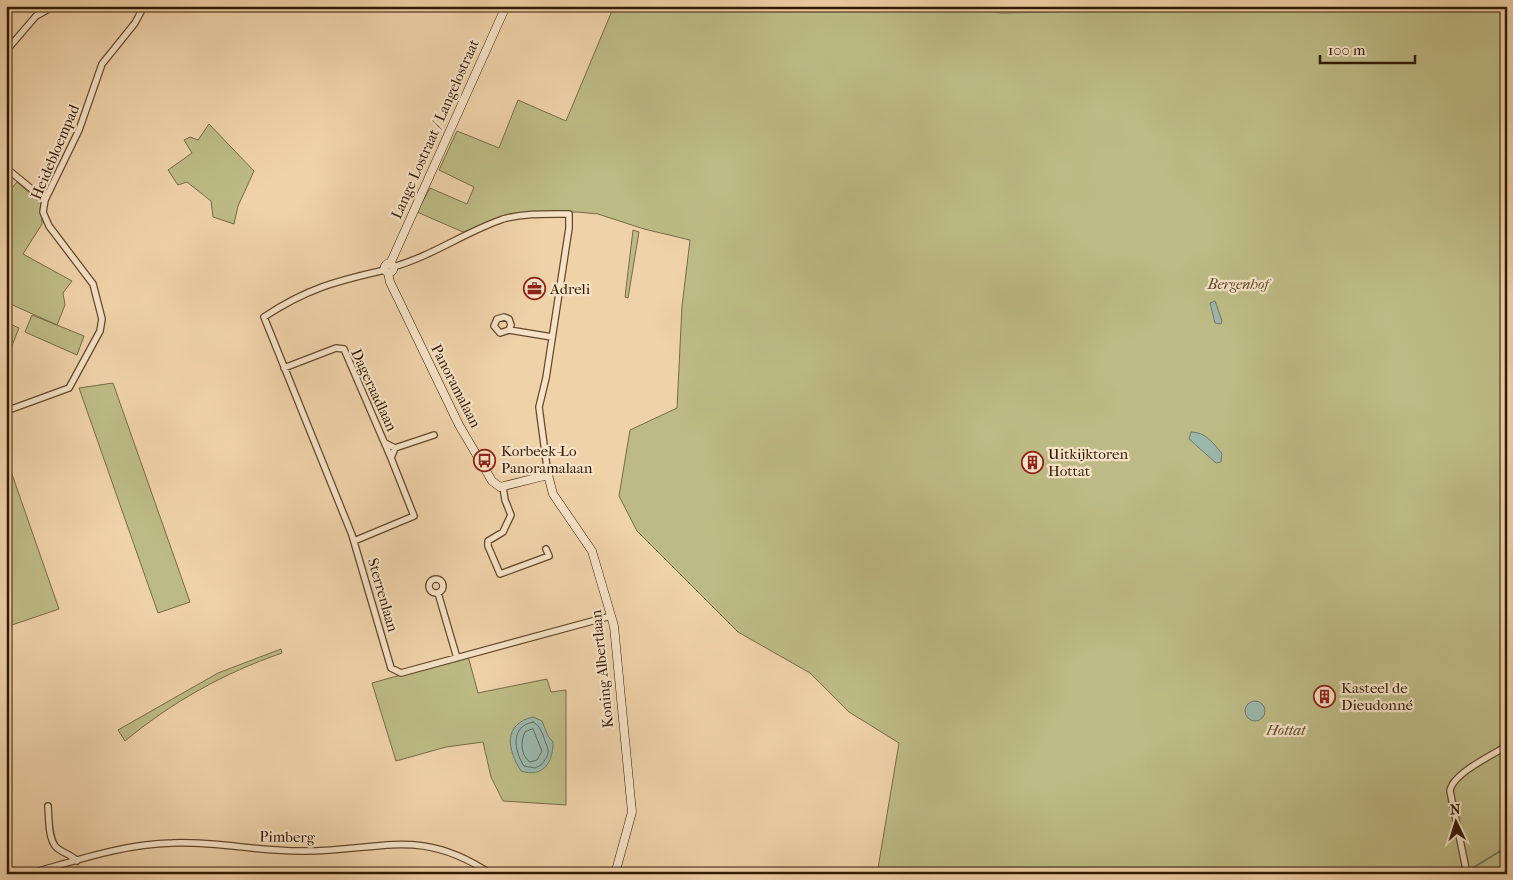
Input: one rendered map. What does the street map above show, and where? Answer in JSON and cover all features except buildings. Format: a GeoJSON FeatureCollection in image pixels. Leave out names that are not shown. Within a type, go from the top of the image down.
{"type":"FeatureCollection","features":[{"type":"Feature","properties":{"kind":"street"},"geometry":{"type":"LineString","coordinates":[[6,51],[36,16],[54,6]]}},
{"type":"Feature","properties":{"kind":"street","name":"Heidebloempad"},"geometry":{"type":"LineString","coordinates":[[6,411],[69,388],[100,331],[102,319],[93,284],[49,226],[43,212],[46,200],[79,130],[102,64],[135,23],[144,6]]}},
{"type":"Feature","properties":{"kind":"street","name":"Lange Lostraat / Langelostraat"},"geometry":{"type":"LineString","coordinates":[[389,268],[506,6]]}},
{"type":"Feature","properties":{"kind":"street"},"geometry":{"type":"LineString","coordinates":[[985,6],[1019,8],[1062,6]]}},
{"type":"Feature","properties":{"kind":"street"},"geometry":{"type":"LineString","coordinates":[[6,168],[46,200]]}},
{"type":"Feature","properties":{"kind":"street","name":"Koning Albertlaan"},"geometry":{"type":"LineString","coordinates":[[389,268],[420,258],[471,232],[503,220],[518,216],[569,214],[569,228],[546,378],[539,407],[548,474],[553,494],[592,551],[611,616],[632,812],[615,874]]}},
{"type":"Feature","properties":{"kind":"street","name":"Sterrenlaan"},"geometry":{"type":"LineString","coordinates":[[389,268],[329,283],[305,292],[264,317],[354,541],[394,671],[401,673],[611,616]]}},
{"type":"Feature","properties":{"kind":"street","name":"Panoramalaan"},"geometry":{"type":"LineString","coordinates":[[389,268],[390,282],[459,425],[492,481],[497,486],[503,486]]}},
{"type":"Feature","properties":{"kind":"street"},"geometry":{"type":"LineString","coordinates":[[510,330],[552,337]]}},
{"type":"Feature","properties":{"kind":"street","name":"Dageraadlaan"},"geometry":{"type":"LineString","coordinates":[[284,368],[336,348],[344,349],[385,443],[414,516],[354,541]]}},
{"type":"Feature","properties":{"kind":"street","name":"Dageraadlaan"},"geometry":{"type":"LineString","coordinates":[[385,443],[395,448],[434,435]]}},
{"type":"Feature","properties":{"kind":"street","name":"Dageraadlaan"},"geometry":{"type":"LineString","coordinates":[[391,458],[395,448]]}},
{"type":"Feature","properties":{"kind":"street"},"geometry":{"type":"LineString","coordinates":[[546,549],[549,556],[500,574],[488,546],[488,541],[503,532],[511,515],[505,500],[503,486],[548,474]]}},
{"type":"Feature","properties":{"kind":"street"},"geometry":{"type":"LineString","coordinates":[[438,593],[457,658]]}},
{"type":"Feature","properties":{"kind":"street"},"geometry":{"type":"LineString","coordinates":[[1467,874],[1450,791],[1451,785],[1460,775],[1507,746]]}},
{"type":"Feature","properties":{"kind":"street"},"geometry":{"type":"LineString","coordinates":[[48,806],[53,842],[56,847],[77,860]]}},
{"type":"Feature","properties":{"kind":"street","name":"Pimberg"},"geometry":{"type":"LineString","coordinates":[[28,874],[137,846],[173,842],[299,851],[410,844],[445,850],[475,863],[491,874]]}},
{"type":"Feature","properties":{"kind":"green space"},"geometry":{"type":"Polygon","coordinates":[[[614,6],[653,6],[665,11],[668,6],[947,6],[1001,13],[1057,12],[1101,6],[1507,6],[1507,743],[1450,781],[1448,787],[1465,874],[877,874],[899,743],[849,712],[810,673],[738,632],[637,531],[619,496],[630,430],[677,408],[682,306],[690,240],[644,229],[598,214],[577,212],[518,214],[463,232],[417,212],[430,188],[467,204],[474,187],[439,170],[457,131],[499,148],[518,100],[566,121],[614,6]]]}},
{"type":"Feature","properties":{"kind":"green space"},"geometry":{"type":"Polygon","coordinates":[[[209,124],[254,171],[238,206],[234,224],[213,217],[211,201],[187,182],[178,185],[168,170],[192,153],[184,140],[190,137],[198,140],[209,124]]]}},
{"type":"Feature","properties":{"kind":"green space"},"geometry":{"type":"Polygon","coordinates":[[[17,182],[41,203],[42,224],[23,254],[72,281],[63,293],[65,305],[57,325],[6,302],[6,195],[17,182]]]}},
{"type":"Feature","properties":{"kind":"green space"},"geometry":{"type":"Polygon","coordinates":[[[633,230],[639,232],[628,298],[625,297],[633,230]]]}},
{"type":"Feature","properties":{"kind":"green space"},"geometry":{"type":"Polygon","coordinates":[[[32,315],[84,336],[77,355],[25,332],[32,315]]]}},
{"type":"Feature","properties":{"kind":"green space"},"geometry":{"type":"Polygon","coordinates":[[[6,322],[19,328],[6,361],[6,322]]]}},
{"type":"Feature","properties":{"kind":"green space"},"geometry":{"type":"Polygon","coordinates":[[[113,383],[190,602],[158,613],[79,388],[113,383]]]}},
{"type":"Feature","properties":{"kind":"green space"},"geometry":{"type":"Polygon","coordinates":[[[6,457],[59,609],[6,627],[6,457]]]}},
{"type":"Feature","properties":{"kind":"green space"},"geometry":{"type":"Polygon","coordinates":[[[281,649],[282,653],[219,679],[180,701],[125,741],[118,730],[218,673],[281,649]]]}},
{"type":"Feature","properties":{"kind":"green space"},"geometry":{"type":"Polygon","coordinates":[[[468,656],[478,693],[547,679],[551,692],[566,690],[566,805],[503,801],[491,777],[483,742],[446,747],[396,761],[372,683],[468,656]]]}},
{"type":"Feature","properties":{"kind":"green space"},"geometry":{"type":"Polygon","coordinates":[[[1507,747],[1507,874],[1468,874],[1451,789],[1458,779],[1507,747]]]}},
{"type":"Feature","properties":{"kind":"water"},"geometry":{"type":"Polygon","coordinates":[[[1215,301],[1222,321],[1221,324],[1215,323],[1210,303],[1215,301]]]}},
{"type":"Feature","properties":{"kind":"water"},"geometry":{"type":"Polygon","coordinates":[[[1191,432],[1201,434],[1212,442],[1222,454],[1221,462],[1216,463],[1189,439],[1191,432]]]}},
{"type":"Feature","properties":{"kind":"water"},"geometry":{"type":"Polygon","coordinates":[[[1255,701],[1262,704],[1265,711],[1262,718],[1255,721],[1248,718],[1245,711],[1248,704],[1255,701]]]}},
{"type":"Feature","properties":{"kind":"water"},"geometry":{"type":"Polygon","coordinates":[[[533,717],[542,721],[548,736],[553,742],[553,750],[545,767],[529,773],[521,771],[516,763],[511,746],[511,738],[512,731],[516,725],[523,720],[533,717]]]}},
{"type":"Feature","properties":{"kind":"waterway"},"geometry":{"type":"LineString","coordinates":[[1471,869],[1507,847]]}},
{"type":"Feature","properties":{"kind":"place","name":"Adreli"},"geometry":{"type":"Point","coordinates":[534,289]}},
{"type":"Feature","properties":{"kind":"place","name":"Korbeek-Lo Panoramalaan"},"geometry":{"type":"Point","coordinates":[485,460]}},
{"type":"Feature","properties":{"kind":"place","name":"Uitkijktoren Hottat"},"geometry":{"type":"Point","coordinates":[1032,463]}},
{"type":"Feature","properties":{"kind":"place","name":"Kasteel de Dieudonné"},"geometry":{"type":"Point","coordinates":[1325,697]}},
{"type":"Feature","properties":{"kind":"park label","name":"Bergenhof"},"geometry":{"type":"Point","coordinates":[1238,284]}},
{"type":"Feature","properties":{"kind":"park label","name":"Hottat"},"geometry":{"type":"Point","coordinates":[1286,730]}}]}
